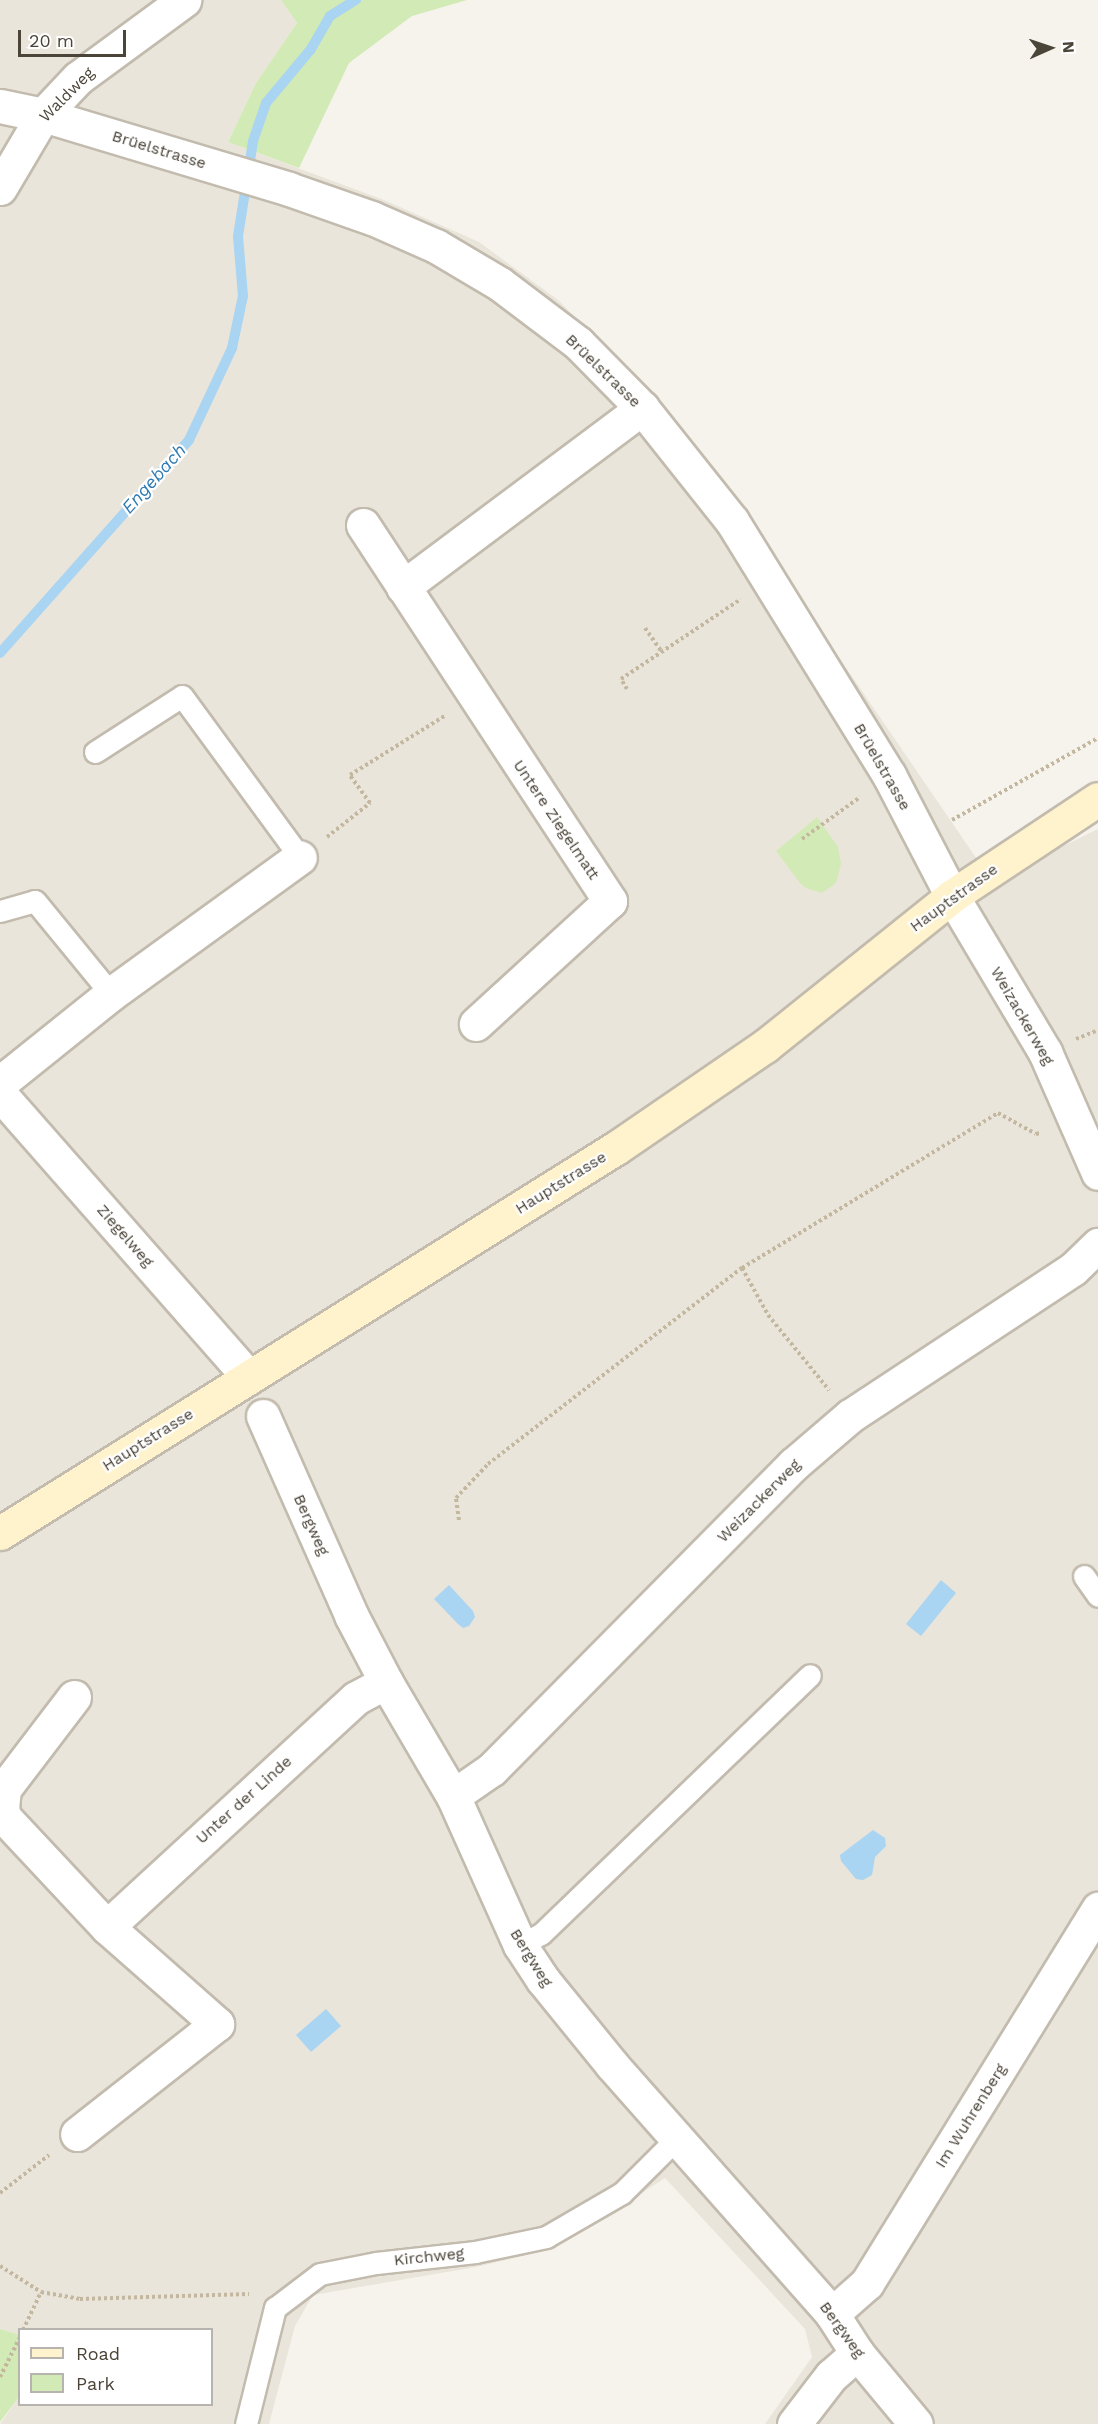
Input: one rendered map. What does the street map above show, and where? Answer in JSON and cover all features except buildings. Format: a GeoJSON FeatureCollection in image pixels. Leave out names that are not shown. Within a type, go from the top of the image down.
{"type":"FeatureCollection","features":[{"type":"Feature","properties":{"kind":"main road","name":"Hauptstrasse"},"geometry":{"type":"LineString","coordinates":[[0,1533],[625,1142],[765,1046],[952,896],[1098,799]]}},
{"type":"Feature","properties":{"kind":"street","name":"Waldweg"},"geometry":{"type":"LineString","coordinates":[[0,188],[43,115],[78,78],[184,0]]}},
{"type":"Feature","properties":{"kind":"street","name":"Brüelstrasse"},"geometry":{"type":"LineString","coordinates":[[0,106],[43,115],[289,189],[372,218],[436,246],[500,284],[578,343],[642,408],[732,521],[890,775],[952,896]]}},
{"type":"Feature","properties":{"kind":"street"},"geometry":{"type":"LineString","coordinates":[[403,587],[642,408]]}},
{"type":"Feature","properties":{"kind":"street","name":"Untere Ziegelmatt"},"geometry":{"type":"LineString","coordinates":[[363,525],[610,901],[476,1024]]}},
{"type":"Feature","properties":{"kind":"street"},"geometry":{"type":"LineString","coordinates":[[0,1083],[111,994],[300,857]]}},
{"type":"Feature","properties":{"kind":"street","name":"Weizackerweg"},"geometry":{"type":"LineString","coordinates":[[952,896],[1045,1052],[1098,1173]]}},
{"type":"Feature","properties":{"kind":"street","name":"Ziegelweg"},"geometry":{"type":"LineString","coordinates":[[0,1094],[249,1377]]}},
{"type":"Feature","properties":{"kind":"street","name":"Weizackerweg"},"geometry":{"type":"LineString","coordinates":[[453,1796],[492,1769],[794,1464],[850,1416],[1073,1269],[1098,1245]]}},
{"type":"Feature","properties":{"kind":"street","name":"Bergweg"},"geometry":{"type":"LineString","coordinates":[[263,1416],[351,1615],[386,1682],[453,1796],[520,1945],[543,1980],[591,2040],[832,2314],[857,2352],[916,2424]]}},
{"type":"Feature","properties":{"kind":"street","name":"Unter der Linde"},"geometry":{"type":"LineString","coordinates":[[107,1927],[356,1698],[386,1682]]}},
{"type":"Feature","properties":{"kind":"street"},"geometry":{"type":"LineString","coordinates":[[74,1697],[4,1789],[2,1807],[4,1817],[107,1927],[217,2024],[77,2134]]}},
{"type":"Feature","properties":{"kind":"street","name":"Im Wuhrenberg"},"geometry":{"type":"LineString","coordinates":[[832,2314],[867,2283],[1098,1909]]}},
{"type":"Feature","properties":{"kind":"street"},"geometry":{"type":"LineString","coordinates":[[794,2424],[831,2376],[857,2352]]}},
{"type":"Feature","properties":{"kind":"lane"},"geometry":{"type":"LineString","coordinates":[[95,752],[182,696],[300,857]]}},
{"type":"Feature","properties":{"kind":"lane"},"geometry":{"type":"LineString","coordinates":[[0,911],[35,901],[111,994]]}},
{"type":"Feature","properties":{"kind":"lane"},"geometry":{"type":"LineString","coordinates":[[1084,1576],[1098,1596]]}},
{"type":"Feature","properties":{"kind":"lane"},"geometry":{"type":"LineString","coordinates":[[520,1945],[542,1934],[810,1675]]}},
{"type":"Feature","properties":{"kind":"lane","name":"Kirchweg"},"geometry":{"type":"LineString","coordinates":[[246,2424],[275,2308],[288,2295],[320,2274],[376,2263],[475,2252],[546,2237],[622,2193],[678,2137]]}},
{"type":"Feature","properties":{"kind":"path"},"geometry":{"type":"LineString","coordinates":[[627,689],[621,680],[769,580]]}},
{"type":"Feature","properties":{"kind":"path"},"geometry":{"type":"LineString","coordinates":[[645,628],[662,652]]}},
{"type":"Feature","properties":{"kind":"path"},"geometry":{"type":"LineString","coordinates":[[300,857],[370,803],[350,775],[474,697]]}},
{"type":"Feature","properties":{"kind":"path"},"geometry":{"type":"LineString","coordinates":[[922,837],[1098,738]]}},
{"type":"Feature","properties":{"kind":"path"},"geometry":{"type":"LineString","coordinates":[[802,839],[890,775]]}},
{"type":"Feature","properties":{"kind":"path"},"geometry":{"type":"LineString","coordinates":[[459,1520],[456,1498],[488,1464],[742,1268],[998,1113],[1036,1134]]}},
{"type":"Feature","properties":{"kind":"path"},"geometry":{"type":"LineString","coordinates":[[742,1268],[768,1315],[850,1416]]}},
{"type":"Feature","properties":{"kind":"path"},"geometry":{"type":"LineString","coordinates":[[0,2193],[77,2134]]}},
{"type":"Feature","properties":{"kind":"path"},"geometry":{"type":"LineString","coordinates":[[0,2266],[41,2292],[80,2299],[178,2298],[273,2292],[288,2295]]}},
{"type":"Feature","properties":{"kind":"path"},"geometry":{"type":"LineString","coordinates":[[24,2328],[41,2292]]}},
{"type":"Feature","properties":{"kind":"path"},"geometry":{"type":"LineString","coordinates":[[0,2376],[18,2341]]}},
{"type":"Feature","properties":{"kind":"shaded area"},"geometry":{"type":"Polygon","coordinates":[[[0,0],[281,0],[297,23],[256,83],[228,142],[384,200],[479,242],[558,300],[645,387],[699,453],[992,881],[1098,829],[1098,2424],[765,2424],[812,2357],[805,2329],[665,2178],[622,2206],[540,2252],[476,2267],[313,2295],[295,2326],[269,2424],[0,2424],[18,2398],[18,2406],[213,2406],[213,2328],[18,2328],[18,2335],[0,2329],[0,0]]]}},
{"type":"Feature","properties":{"kind":"green space"},"geometry":{"type":"Polygon","coordinates":[[[281,0],[467,0],[412,16],[349,63],[299,168],[228,142],[256,83],[297,23],[281,0]]]}},
{"type":"Feature","properties":{"kind":"green space"},"geometry":{"type":"Polygon","coordinates":[[[817,817],[838,847],[841,864],[836,883],[822,893],[806,888],[800,883],[776,851],[817,817]]]}},
{"type":"Feature","properties":{"kind":"green space"},"geometry":{"type":"Polygon","coordinates":[[[0,2329],[18,2334],[18,2398],[0,2422],[0,2329]]]}},
{"type":"Feature","properties":{"kind":"water"},"geometry":{"type":"Polygon","coordinates":[[[941,1580],[956,1593],[921,1636],[906,1624],[941,1580]]]}},
{"type":"Feature","properties":{"kind":"water"},"geometry":{"type":"Polygon","coordinates":[[[449,1585],[473,1611],[475,1617],[469,1626],[463,1628],[434,1599],[449,1585]]]}},
{"type":"Feature","properties":{"kind":"water"},"geometry":{"type":"Polygon","coordinates":[[[873,1830],[885,1838],[886,1846],[875,1857],[872,1875],[863,1880],[856,1879],[841,1861],[840,1855],[873,1830]]]}},
{"type":"Feature","properties":{"kind":"water"},"geometry":{"type":"Polygon","coordinates":[[[326,2009],[341,2026],[311,2052],[296,2035],[326,2009]]]}},
{"type":"Feature","properties":{"kind":"waterway","name":"Engebach"},"geometry":{"type":"LineString","coordinates":[[0,653],[189,440],[232,348],[243,296],[238,236],[253,141],[266,103],[311,49],[330,16],[356,0]]}}]}
